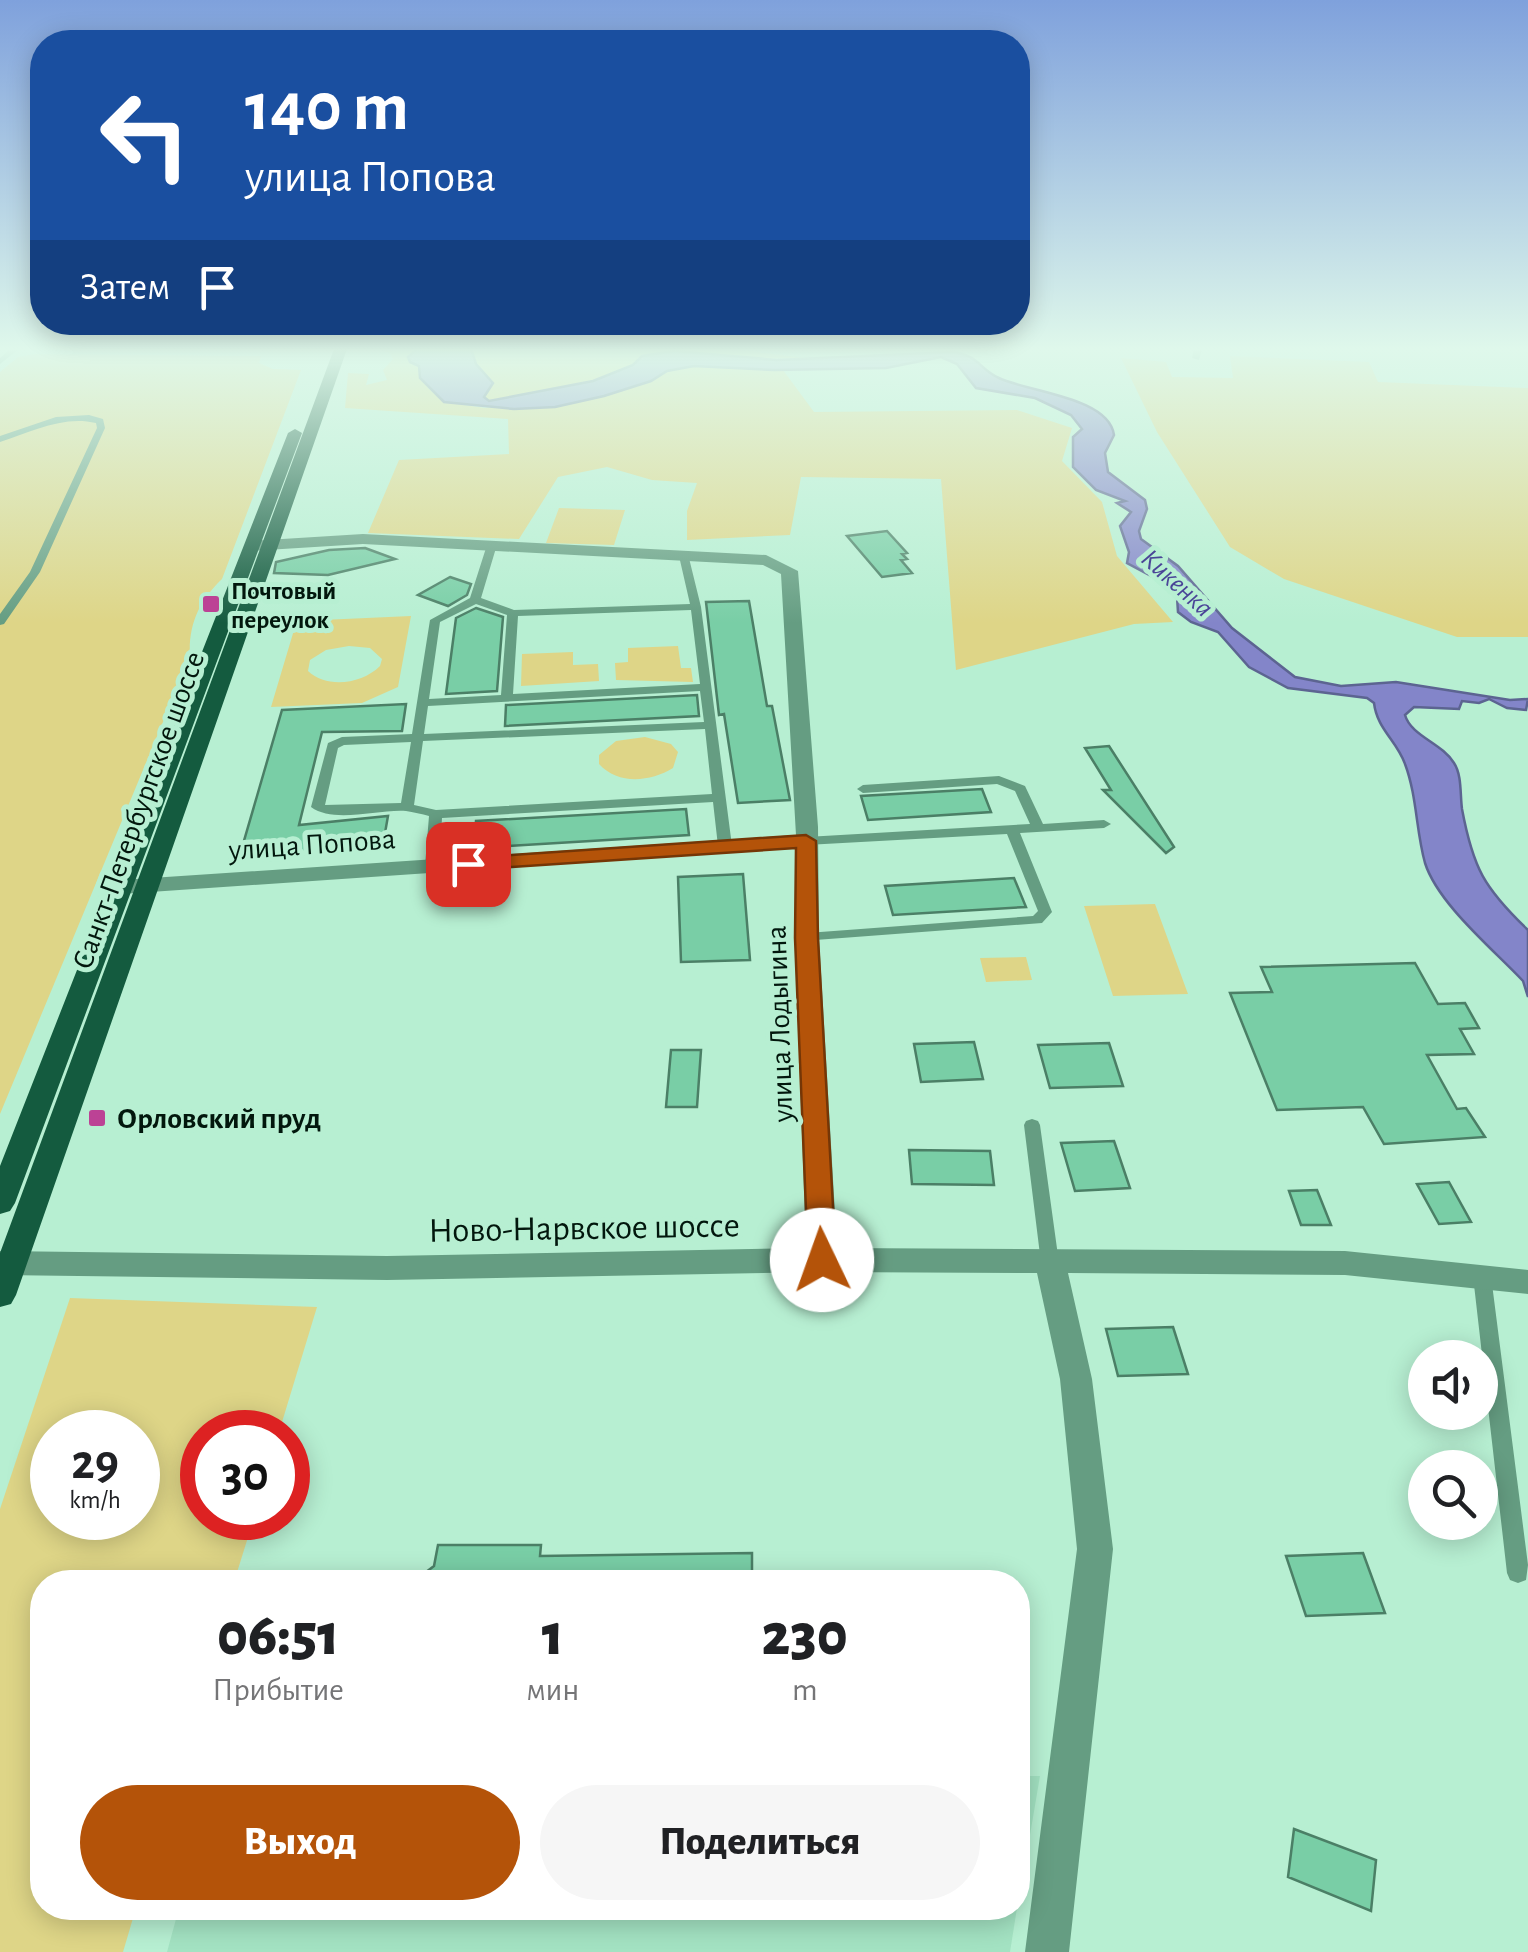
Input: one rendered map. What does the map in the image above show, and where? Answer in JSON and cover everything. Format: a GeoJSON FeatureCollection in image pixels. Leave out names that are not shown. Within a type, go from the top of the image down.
{"type":"FeatureCollection","features":[{"type":"Feature","properties":{"kind":"main road","name":"Санкт-Петербургское шоссе"},"geometry":{"type":"LineString","coordinates":[[262,546],[297,440]]}},
{"type":"Feature","properties":{"kind":"main road","name":"Санкт-Петербургское шоссе"},"geometry":{"type":"LineString","coordinates":[[0,1295],[6,1263],[135,887],[305,440]]}},
{"type":"Feature","properties":{"kind":"main road","name":"Санкт-Петербургское шоссе"},"geometry":{"type":"LineString","coordinates":[[0,1202],[135,887]]}},
{"type":"Feature","properties":{"kind":"street"},"geometry":{"type":"LineString","coordinates":[[262,546],[363,539],[491,548],[691,552]]}},
{"type":"Feature","properties":{"kind":"street","name":"улица Лодыгина"},"geometry":{"type":"LineString","coordinates":[[691,552],[766,560],[789,571],[792,582],[822,1260]]}},
{"type":"Feature","properties":{"kind":"street","name":"улица Попова"},"geometry":{"type":"LineString","coordinates":[[135,887],[806,841]]}},
{"type":"Feature","properties":{"kind":"street","name":"Ново-Нарвское шоссе"},"geometry":{"type":"LineString","coordinates":[[6,1263],[386,1268],[822,1260],[1344,1262],[1528,1282]]}},
{"type":"Feature","properties":{"kind":"street"},"geometry":{"type":"LineString","coordinates":[[1047,1952],[1095,1549],[1076,1379],[1050,1263]]}},
{"type":"Feature","properties":{"kind":"lane"},"geometry":{"type":"LineString","coordinates":[[0,622],[36,572],[96,440]]}},
{"type":"Feature","properties":{"kind":"lane"},"geometry":{"type":"LineString","coordinates":[[475,600],[491,548]]}},
{"type":"Feature","properties":{"kind":"lane"},"geometry":{"type":"LineString","coordinates":[[691,552],[725,846]]}},
{"type":"Feature","properties":{"kind":"lane"},"geometry":{"type":"LineString","coordinates":[[407,807],[435,620],[475,600],[513,613],[696,607]]}},
{"type":"Feature","properties":{"kind":"lane"},"geometry":{"type":"LineString","coordinates":[[507,699],[513,613]]}},
{"type":"Feature","properties":{"kind":"lane"},"geometry":{"type":"LineString","coordinates":[[423,703],[705,687]]}},
{"type":"Feature","properties":{"kind":"lane"},"geometry":{"type":"LineString","coordinates":[[710,724],[342,741],[332,746],[318,807],[327,811],[407,807],[436,814],[718,798]]}},
{"type":"Feature","properties":{"kind":"lane"},"geometry":{"type":"LineString","coordinates":[[863,789],[999,780],[1020,789],[1038,828]]}},
{"type":"Feature","properties":{"kind":"lane"},"geometry":{"type":"LineString","coordinates":[[432,866],[436,814]]}},
{"type":"Feature","properties":{"kind":"lane"},"geometry":{"type":"LineString","coordinates":[[806,841],[1104,824]]}},
{"type":"Feature","properties":{"kind":"lane"},"geometry":{"type":"LineString","coordinates":[[806,938],[1036,920],[1045,912],[1012,830]]}},
{"type":"Feature","properties":{"kind":"lane"},"geometry":{"type":"LineString","coordinates":[[1032,1125],[1050,1263]]}},
{"type":"Feature","properties":{"kind":"lane"},"geometry":{"type":"LineString","coordinates":[[1482,1276],[1518,1573]]}},
{"type":"Feature","properties":{"kind":"shaded area"},"geometry":{"type":"Polygon","coordinates":[[[0,440],[275,440],[222,579],[197,614],[190,657],[0,1114],[0,440]]]}},
{"type":"Feature","properties":{"kind":"shaded area"},"geometry":{"type":"Polygon","coordinates":[[[509,440],[1068,440],[1062,461],[1102,502],[1117,556],[1173,622],[1134,624],[956,670],[941,479],[801,477],[790,535],[687,540],[687,511],[697,483],[652,480],[607,467],[558,477],[519,539],[368,533],[399,460],[509,454],[509,440]]]}},
{"type":"Feature","properties":{"kind":"shaded area"},"geometry":{"type":"Polygon","coordinates":[[[1162,440],[1528,440],[1528,637],[1457,637],[1284,579],[1230,547],[1162,440]]]}},
{"type":"Feature","properties":{"kind":"shaded area"},"geometry":{"type":"Polygon","coordinates":[[[559,508],[625,510],[614,545],[546,543],[559,508]]]}},
{"type":"Feature","properties":{"kind":"shaded area"},"geometry":{"type":"Polygon","coordinates":[[[411,616],[398,687],[362,703],[271,707],[294,630],[275,630],[277,622],[411,616]],[[370,648],[326,650],[310,660],[308,671],[334,682],[364,677],[380,666],[382,659],[370,648]]]}},
{"type":"Feature","properties":{"kind":"shaded area"},"geometry":{"type":"Polygon","coordinates":[[[678,646],[681,668],[691,668],[693,682],[616,680],[615,663],[628,662],[628,648],[678,646]]]}},
{"type":"Feature","properties":{"kind":"shaded area"},"geometry":{"type":"Polygon","coordinates":[[[573,652],[573,665],[598,664],[599,681],[521,686],[522,654],[573,652]]]}},
{"type":"Feature","properties":{"kind":"shaded area"},"geometry":{"type":"Polygon","coordinates":[[[645,737],[671,744],[678,752],[673,768],[634,779],[615,775],[599,764],[599,755],[616,741],[645,737]]]}},
{"type":"Feature","properties":{"kind":"shaded area"},"geometry":{"type":"Polygon","coordinates":[[[1155,904],[1188,994],[1113,996],[1084,906],[1155,904]]]}},
{"type":"Feature","properties":{"kind":"shaded area"},"geometry":{"type":"Polygon","coordinates":[[[1026,957],[1032,980],[986,982],[980,958],[1026,957]]]}},
{"type":"Feature","properties":{"kind":"shaded area"},"geometry":{"type":"Polygon","coordinates":[[[70,1298],[317,1307],[286,1410],[180,1410],[180,1540],[247,1540],[238,1570],[30,1570],[30,1920],[132,1920],[123,1952],[0,1952],[0,1509],[30,1419],[30,1540],[160,1540],[160,1410],[33,1410],[70,1298]]]}},
{"type":"Feature","properties":{"kind":"shaded area"},"geometry":{"type":"Polygon","coordinates":[[[1030,1776],[1040,1776],[1030,1835],[1030,1776]]]}},
{"type":"Feature","properties":{"kind":"shaded area"},"geometry":{"type":"Polygon","coordinates":[[[176,1920],[1015,1920],[1010,1952],[167,1952],[176,1920]]]}},
{"type":"Feature","properties":{"kind":"water","name":"Кикенка"},"geometry":{"type":"Polygon","coordinates":[[[1073,440],[1111,440],[1105,453],[1108,472],[1145,500],[1141,539],[1178,566],[1232,628],[1295,677],[1341,686],[1396,682],[1510,700],[1528,699],[1526,710],[1507,708],[1489,699],[1479,703],[1462,701],[1459,709],[1414,707],[1405,715],[1414,729],[1449,756],[1457,768],[1466,829],[1476,862],[1491,889],[1528,930],[1528,997],[1523,981],[1454,910],[1432,879],[1422,851],[1405,764],[1379,720],[1374,703],[1367,698],[1288,688],[1249,667],[1218,632],[1191,622],[1178,612],[1177,597],[1164,583],[1127,563],[1129,552],[1120,526],[1131,512],[1117,503],[1125,501],[1096,490],[1073,467],[1073,440]]]}},
{"type":"Feature","properties":{"kind":"building"},"geometry":{"type":"Polygon","coordinates":[[[887,531],[907,553],[902,554],[907,559],[901,560],[912,573],[882,577],[847,536],[887,531]]]}},
{"type":"Feature","properties":{"kind":"building"},"geometry":{"type":"Polygon","coordinates":[[[365,548],[395,559],[328,575],[274,573],[276,562],[329,550],[365,548]]]}},
{"type":"Feature","properties":{"kind":"building"},"geometry":{"type":"Polygon","coordinates":[[[450,577],[471,584],[467,595],[448,606],[418,595],[450,577]]]}},
{"type":"Feature","properties":{"kind":"building"},"geometry":{"type":"Polygon","coordinates":[[[749,601],[767,706],[772,706],[790,800],[738,803],[724,714],[719,715],[706,602],[749,601]]]}},
{"type":"Feature","properties":{"kind":"building"},"geometry":{"type":"Polygon","coordinates":[[[476,608],[503,617],[497,691],[446,694],[456,618],[476,608]]]}},
{"type":"Feature","properties":{"kind":"building"},"geometry":{"type":"Polygon","coordinates":[[[697,695],[699,716],[505,726],[506,705],[697,695]]]}},
{"type":"Feature","properties":{"kind":"building"},"geometry":{"type":"Polygon","coordinates":[[[406,704],[402,731],[322,732],[299,825],[388,816],[382,850],[239,858],[282,710],[406,704]]]}},
{"type":"Feature","properties":{"kind":"building"},"geometry":{"type":"Polygon","coordinates":[[[1109,746],[1174,847],[1166,853],[1103,790],[1111,790],[1085,748],[1109,746]]]}},
{"type":"Feature","properties":{"kind":"building"},"geometry":{"type":"Polygon","coordinates":[[[982,789],[991,812],[868,820],[861,796],[982,789]]]}},
{"type":"Feature","properties":{"kind":"building"},"geometry":{"type":"Polygon","coordinates":[[[686,809],[689,835],[474,848],[476,821],[686,809]]]}},
{"type":"Feature","properties":{"kind":"building"},"geometry":{"type":"Polygon","coordinates":[[[743,874],[750,960],[681,962],[678,877],[743,874]]]}},
{"type":"Feature","properties":{"kind":"building"},"geometry":{"type":"Polygon","coordinates":[[[1014,878],[1026,907],[893,915],[885,886],[1014,878]]]}},
{"type":"Feature","properties":{"kind":"building"},"geometry":{"type":"Polygon","coordinates":[[[1415,963],[1438,1004],[1465,1003],[1479,1028],[1460,1029],[1474,1054],[1427,1055],[1457,1109],[1466,1108],[1485,1137],[1384,1144],[1363,1107],[1277,1110],[1230,993],[1272,992],[1261,967],[1415,963]]]}},
{"type":"Feature","properties":{"kind":"building"},"geometry":{"type":"Polygon","coordinates":[[[974,1042],[983,1079],[921,1082],[914,1044],[974,1042]]]}},
{"type":"Feature","properties":{"kind":"building"},"geometry":{"type":"Polygon","coordinates":[[[1109,1043],[1123,1086],[1050,1088],[1038,1045],[1109,1043]]]}},
{"type":"Feature","properties":{"kind":"building"},"geometry":{"type":"Polygon","coordinates":[[[671,1050],[701,1050],[697,1107],[666,1107],[671,1050]]]}},
{"type":"Feature","properties":{"kind":"building"},"geometry":{"type":"Polygon","coordinates":[[[1114,1141],[1130,1188],[1075,1191],[1061,1143],[1114,1141]]]}},
{"type":"Feature","properties":{"kind":"building"},"geometry":{"type":"Polygon","coordinates":[[[909,1150],[990,1151],[994,1185],[912,1184],[909,1150]]]}},
{"type":"Feature","properties":{"kind":"building"},"geometry":{"type":"Polygon","coordinates":[[[1449,1182],[1471,1222],[1439,1224],[1417,1184],[1449,1182]]]}},
{"type":"Feature","properties":{"kind":"building"},"geometry":{"type":"Polygon","coordinates":[[[1317,1190],[1331,1225],[1301,1225],[1289,1191],[1317,1190]]]}},
{"type":"Feature","properties":{"kind":"building"},"geometry":{"type":"Polygon","coordinates":[[[1173,1327],[1188,1374],[1118,1376],[1106,1329],[1173,1327]]]}},
{"type":"Feature","properties":{"kind":"building"},"geometry":{"type":"Polygon","coordinates":[[[438,1545],[541,1545],[540,1556],[752,1553],[752,1570],[429,1570],[434,1566],[438,1545]]]}},
{"type":"Feature","properties":{"kind":"building"},"geometry":{"type":"Polygon","coordinates":[[[1363,1553],[1385,1613],[1306,1616],[1286,1556],[1363,1553]]]}},
{"type":"Feature","properties":{"kind":"building"},"geometry":{"type":"Polygon","coordinates":[[[1294,1829],[1376,1860],[1371,1911],[1288,1877],[1294,1829]]]}},
{"type":"Feature","properties":{"kind":"place","name":"Почтовый переулок"},"geometry":{"type":"Point","coordinates":[211,604]}},
{"type":"Feature","properties":{"kind":"place","name":"Орловский пруд"},"geometry":{"type":"Point","coordinates":[97,1118]}},
{"type":"Feature","properties":{"kind":"route"},"geometry":{"type":"LineString","coordinates":[[468,864],[806,841],[806,938],[822,1260]]}}]}
